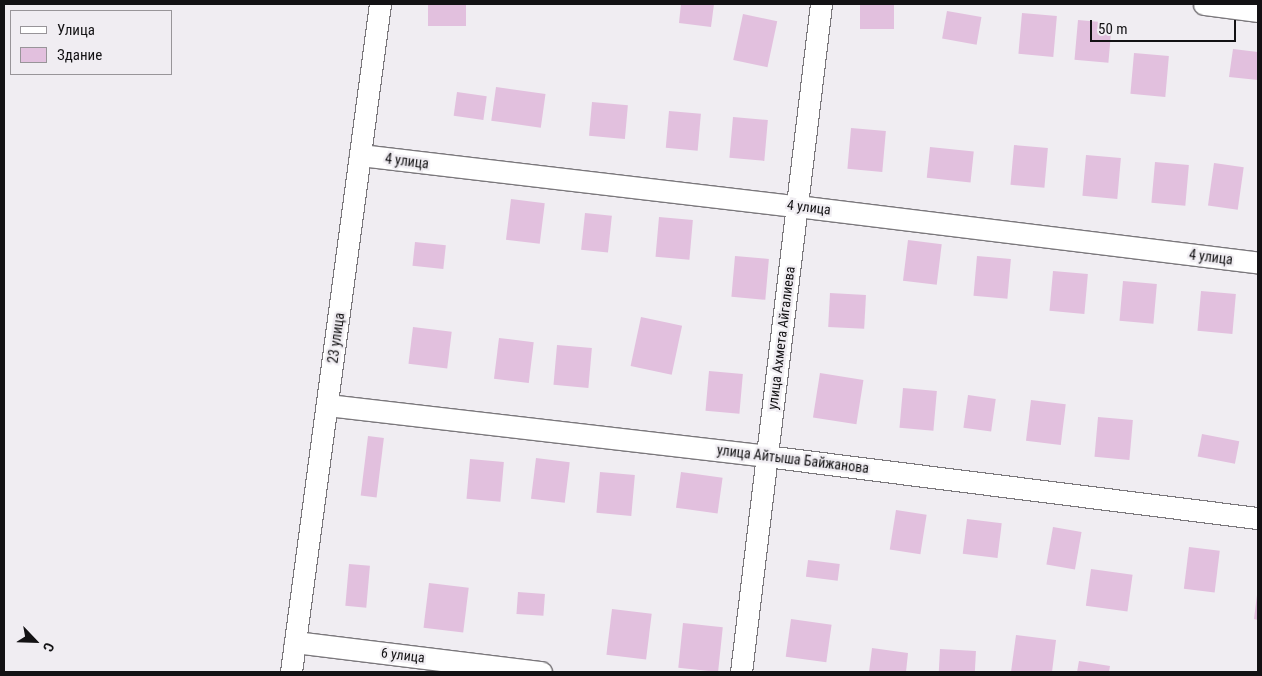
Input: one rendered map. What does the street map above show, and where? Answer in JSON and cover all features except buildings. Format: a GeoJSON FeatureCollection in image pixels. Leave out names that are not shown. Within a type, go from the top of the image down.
{"type":"FeatureCollection","features":[{"type":"Feature","properties":{"kind":"street","name":"23 улица"},"geometry":{"type":"LineString","coordinates":[[291,672],[380,4]]}},
{"type":"Feature","properties":{"kind":"street","name":"улица Ахмета Айгалиева"},"geometry":{"type":"LineString","coordinates":[[741,672],[821,4]]}},
{"type":"Feature","properties":{"kind":"street"},"geometry":{"type":"LineString","coordinates":[[1204,4],[1258,11]]}},
{"type":"Feature","properties":{"kind":"street","name":"4 улица"},"geometry":{"type":"LineString","coordinates":[[360,155],[797,206],[1258,263]]}},
{"type":"Feature","properties":{"kind":"street","name":"улица Айтыша Байжанова"},"geometry":{"type":"LineString","coordinates":[[327,405],[766,456],[1258,518]]}},
{"type":"Feature","properties":{"kind":"street","name":"6 улица"},"geometry":{"type":"LineString","coordinates":[[295,642],[541,672]]}}]}
